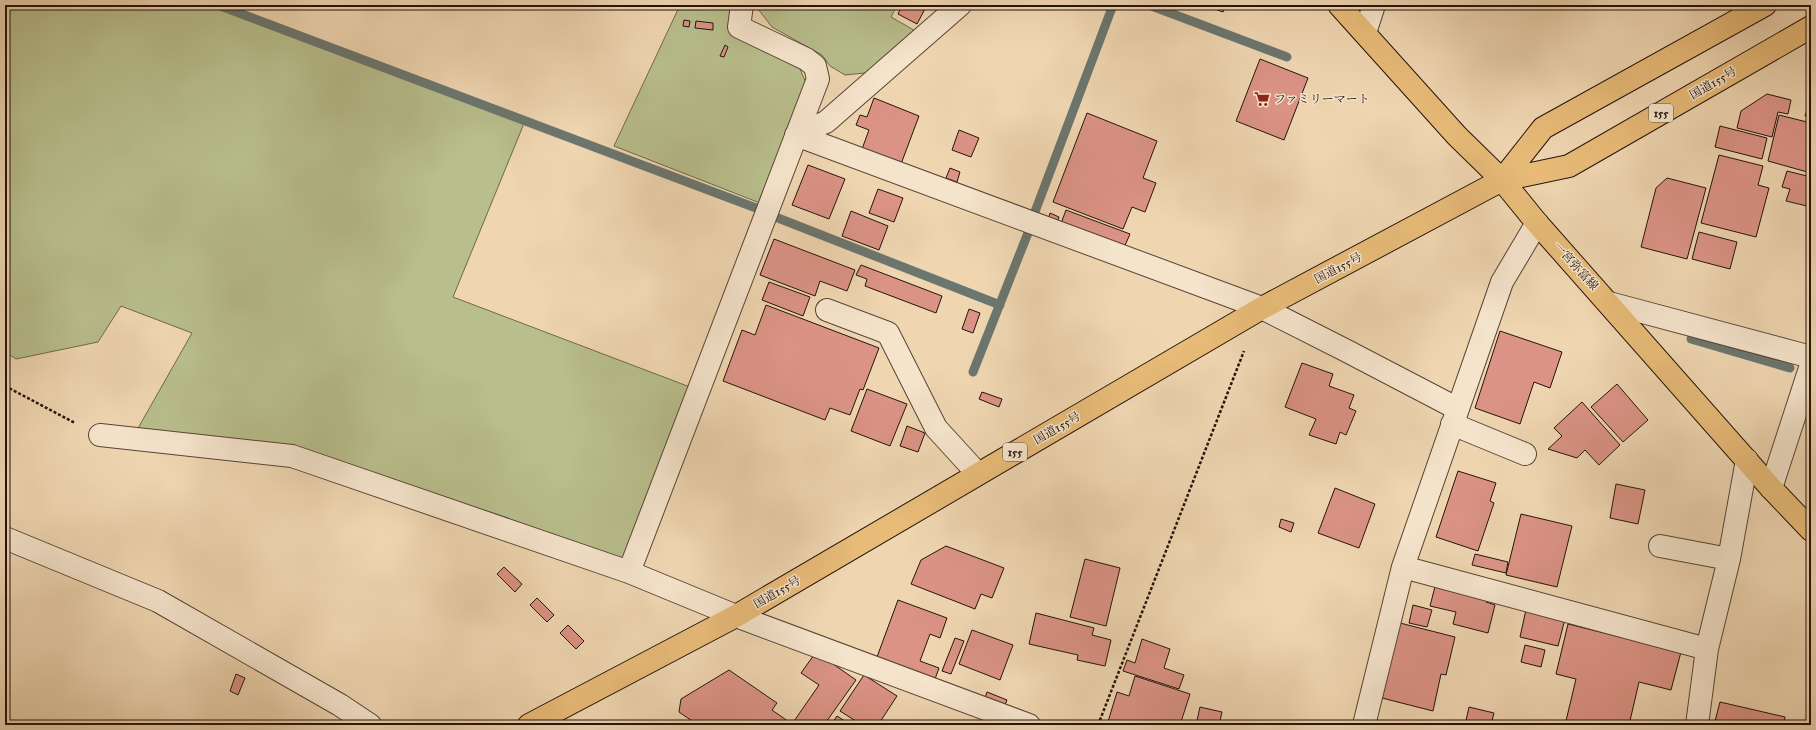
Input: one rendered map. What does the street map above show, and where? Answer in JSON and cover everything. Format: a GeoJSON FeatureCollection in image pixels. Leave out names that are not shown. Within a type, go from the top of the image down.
{"type":"FeatureCollection","features":[{"type":"Feature","properties":{"kind":"main road","name":"一宮弥富線"},"geometry":{"type":"LineString","coordinates":[[1339,5],[1366,33],[1457,136],[1502,180],[1537,223],[1771,488],[1811,530]]}},
{"type":"Feature","properties":{"kind":"main road","name":"国道155号"},"geometry":{"type":"LineString","coordinates":[[1502,180],[1542,128],[1765,5]]}},
{"type":"Feature","properties":{"kind":"main road","name":"国道155号"},"geometry":{"type":"LineString","coordinates":[[529,725],[736,616],[1262,308],[1502,180],[1569,166],[1811,27]]}},
{"type":"Feature","properties":{"kind":"street"},"geometry":{"type":"LineString","coordinates":[[629,572],[818,79],[815,66],[806,59],[739,27],[742,5]]}},
{"type":"Feature","properties":{"kind":"street"},"geometry":{"type":"LineString","coordinates":[[796,135],[826,122],[960,5]]}},
{"type":"Feature","properties":{"kind":"street"},"geometry":{"type":"LineString","coordinates":[[1366,33],[1374,5]]}},
{"type":"Feature","properties":{"kind":"street"},"geometry":{"type":"LineString","coordinates":[[796,135],[1262,308],[1343,349],[1455,417],[1525,454]]}},
{"type":"Feature","properties":{"kind":"street"},"geometry":{"type":"LineString","coordinates":[[1364,725],[1403,567],[1502,282],[1537,223]]}},
{"type":"Feature","properties":{"kind":"street"},"geometry":{"type":"LineString","coordinates":[[1609,303],[1811,357]]}},
{"type":"Feature","properties":{"kind":"street"},"geometry":{"type":"LineString","coordinates":[[827,310],[888,333],[936,428],[978,474]]}},
{"type":"Feature","properties":{"kind":"street"},"geometry":{"type":"LineString","coordinates":[[1771,488],[1811,365]]}},
{"type":"Feature","properties":{"kind":"street"},"geometry":{"type":"LineString","coordinates":[[100,435],[292,456],[629,572],[736,616],[1028,725]]}},
{"type":"Feature","properties":{"kind":"street"},"geometry":{"type":"LineString","coordinates":[[1697,725],[1707,649],[1729,559],[1747,460]]}},
{"type":"Feature","properties":{"kind":"street"},"geometry":{"type":"LineString","coordinates":[[5,538],[158,601],[340,705],[370,725]]}},
{"type":"Feature","properties":{"kind":"street"},"geometry":{"type":"LineString","coordinates":[[1660,546],[1729,559]]}},
{"type":"Feature","properties":{"kind":"street"},"geometry":{"type":"LineString","coordinates":[[1403,567],[1707,649]]}},
{"type":"Feature","properties":{"kind":"path"},"geometry":{"type":"LineString","coordinates":[[1098,725],[1244,351]]}},
{"type":"Feature","properties":{"kind":"path"},"geometry":{"type":"LineString","coordinates":[[5,386],[58,416],[100,435]]}},
{"type":"Feature","properties":{"kind":"green space"},"geometry":{"type":"Polygon","coordinates":[[[5,5],[218,5],[525,121],[453,297],[690,387],[624,563],[295,449],[137,430],[192,333],[121,306],[98,342],[16,359],[5,352],[5,5]]]}},
{"type":"Feature","properties":{"kind":"green space"},"geometry":{"type":"Polygon","coordinates":[[[680,5],[735,5],[730,33],[800,69],[806,83],[760,203],[614,146],[680,5]]]}},
{"type":"Feature","properties":{"kind":"green space"},"geometry":{"type":"Polygon","coordinates":[[[758,5],[897,5],[891,17],[919,33],[865,73],[845,75],[830,66],[822,55],[772,27],[758,9],[758,5]]]}},
{"type":"Feature","properties":{"kind":"building"},"geometry":{"type":"Polygon","coordinates":[[[902,5],[927,5],[917,24],[898,14],[902,5]]]}},
{"type":"Feature","properties":{"kind":"building"},"geometry":{"type":"Polygon","coordinates":[[[1204,5],[1226,5],[1223,12],[1204,5]]]}},
{"type":"Feature","properties":{"kind":"building"},"geometry":{"type":"Polygon","coordinates":[[[684,20],[690,21],[689,27],[683,26],[684,20]]]}},
{"type":"Feature","properties":{"kind":"building"},"geometry":{"type":"Polygon","coordinates":[[[696,21],[713,23],[713,30],[695,28],[696,21]]]}},
{"type":"Feature","properties":{"kind":"building"},"geometry":{"type":"Polygon","coordinates":[[[725,45],[728,47],[724,57],[720,56],[725,45]]]}},
{"type":"Feature","properties":{"kind":"building"},"geometry":{"type":"Polygon","coordinates":[[[1260,59],[1308,78],[1284,140],[1236,121],[1260,59]]]}},
{"type":"Feature","properties":{"kind":"building"},"geometry":{"type":"Polygon","coordinates":[[[1767,94],[1791,100],[1788,114],[1778,112],[1772,137],[1737,128],[1741,111],[1767,94]]]}},
{"type":"Feature","properties":{"kind":"building"},"geometry":{"type":"Polygon","coordinates":[[[874,98],[919,116],[901,164],[862,149],[869,130],[856,125],[860,115],[867,117],[874,98]]]}},
{"type":"Feature","properties":{"kind":"building"},"geometry":{"type":"Polygon","coordinates":[[[1809,104],[1811,104],[1811,118],[1805,116],[1809,104]]]}},
{"type":"Feature","properties":{"kind":"building"},"geometry":{"type":"Polygon","coordinates":[[[1087,113],[1157,141],[1143,178],[1156,183],[1145,212],[1132,207],[1123,229],[1053,202],[1087,113]]]}},
{"type":"Feature","properties":{"kind":"building"},"geometry":{"type":"Polygon","coordinates":[[[1779,115],[1811,123],[1811,173],[1768,161],[1779,115]]]}},
{"type":"Feature","properties":{"kind":"building"},"geometry":{"type":"Polygon","coordinates":[[[1720,126],[1767,138],[1762,159],[1715,147],[1720,126]]]}},
{"type":"Feature","properties":{"kind":"building"},"geometry":{"type":"Polygon","coordinates":[[[959,130],[979,138],[971,157],[952,150],[959,130]]]}},
{"type":"Feature","properties":{"kind":"building"},"geometry":{"type":"Polygon","coordinates":[[[1719,155],[1763,166],[1758,185],[1769,188],[1756,237],[1701,223],[1719,155]]]}},
{"type":"Feature","properties":{"kind":"building"},"geometry":{"type":"Polygon","coordinates":[[[808,165],[845,179],[829,219],[792,205],[808,165]]]}},
{"type":"Feature","properties":{"kind":"building"},"geometry":{"type":"Polygon","coordinates":[[[950,168],[960,172],[957,182],[946,178],[950,168]]]}},
{"type":"Feature","properties":{"kind":"building"},"geometry":{"type":"Polygon","coordinates":[[[1787,171],[1811,177],[1811,207],[1786,201],[1790,189],[1782,187],[1787,171]]]}},
{"type":"Feature","properties":{"kind":"building"},"geometry":{"type":"Polygon","coordinates":[[[1667,178],[1706,188],[1687,259],[1641,247],[1656,188],[1667,178]]]}},
{"type":"Feature","properties":{"kind":"building"},"geometry":{"type":"Polygon","coordinates":[[[878,189],[903,198],[894,222],[869,213],[878,189]]]}},
{"type":"Feature","properties":{"kind":"building"},"geometry":{"type":"Polygon","coordinates":[[[1066,210],[1130,234],[1123,250],[1060,226],[1066,210]]]}},
{"type":"Feature","properties":{"kind":"building"},"geometry":{"type":"Polygon","coordinates":[[[851,211],[888,226],[879,250],[842,236],[851,211]]]}},
{"type":"Feature","properties":{"kind":"building"},"geometry":{"type":"Polygon","coordinates":[[[1050,213],[1059,217],[1057,223],[1048,220],[1050,213]]]}},
{"type":"Feature","properties":{"kind":"building"},"geometry":{"type":"Polygon","coordinates":[[[1699,232],[1737,242],[1730,269],[1692,259],[1699,232]]]}},
{"type":"Feature","properties":{"kind":"building"},"geometry":{"type":"Polygon","coordinates":[[[774,239],[855,270],[847,291],[820,281],[815,296],[760,275],[774,239]]]}},
{"type":"Feature","properties":{"kind":"building"},"geometry":{"type":"Polygon","coordinates":[[[861,265],[942,296],[936,313],[865,286],[867,279],[856,275],[861,265]]]}},
{"type":"Feature","properties":{"kind":"building"},"geometry":{"type":"Polygon","coordinates":[[[769,282],[810,297],[803,316],[762,300],[769,282]]]}},
{"type":"Feature","properties":{"kind":"building"},"geometry":{"type":"Polygon","coordinates":[[[766,305],[879,348],[863,390],[860,389],[850,415],[830,408],[825,420],[723,381],[742,330],[755,335],[766,305]]]}},
{"type":"Feature","properties":{"kind":"building"},"geometry":{"type":"Polygon","coordinates":[[[969,309],[980,313],[973,333],[962,329],[969,309]]]}},
{"type":"Feature","properties":{"kind":"building"},"geometry":{"type":"Polygon","coordinates":[[[1500,331],[1562,352],[1550,388],[1534,382],[1520,424],[1475,408],[1500,331]]]}},
{"type":"Feature","properties":{"kind":"building"},"geometry":{"type":"Polygon","coordinates":[[[1302,363],[1333,374],[1329,386],[1354,395],[1349,408],[1356,411],[1346,435],[1340,432],[1336,444],[1309,435],[1316,419],[1285,407],[1302,363]]]}},
{"type":"Feature","properties":{"kind":"building"},"geometry":{"type":"Polygon","coordinates":[[[1617,384],[1648,420],[1623,442],[1591,407],[1617,384]]]}},
{"type":"Feature","properties":{"kind":"building"},"geometry":{"type":"Polygon","coordinates":[[[867,389],[907,404],[890,446],[851,431],[867,389]]]}},
{"type":"Feature","properties":{"kind":"building"},"geometry":{"type":"Polygon","coordinates":[[[982,392],[1002,399],[999,407],[979,399],[982,392]]]}},
{"type":"Feature","properties":{"kind":"building"},"geometry":{"type":"Polygon","coordinates":[[[1582,402],[1620,445],[1599,465],[1585,450],[1577,458],[1548,449],[1562,436],[1554,428],[1582,402]]]}},
{"type":"Feature","properties":{"kind":"building"},"geometry":{"type":"Polygon","coordinates":[[[907,426],[925,433],[918,452],[900,446],[907,426]]]}},
{"type":"Feature","properties":{"kind":"building"},"geometry":{"type":"Polygon","coordinates":[[[1458,471],[1496,483],[1490,501],[1494,503],[1478,551],[1436,537],[1458,471]]]}},
{"type":"Feature","properties":{"kind":"building"},"geometry":{"type":"Polygon","coordinates":[[[1616,484],[1645,490],[1638,524],[1610,518],[1616,484]]]}},
{"type":"Feature","properties":{"kind":"building"},"geometry":{"type":"Polygon","coordinates":[[[1335,488],[1375,504],[1359,548],[1318,533],[1335,488]]]}},
{"type":"Feature","properties":{"kind":"building"},"geometry":{"type":"Polygon","coordinates":[[[1521,514],[1572,526],[1557,587],[1506,575],[1521,514]]]}},
{"type":"Feature","properties":{"kind":"building"},"geometry":{"type":"Polygon","coordinates":[[[1281,519],[1294,523],[1291,532],[1279,527],[1281,519]]]}},
{"type":"Feature","properties":{"kind":"building"},"geometry":{"type":"Polygon","coordinates":[[[946,546],[1004,568],[992,598],[981,594],[975,609],[911,584],[921,560],[946,546]]]}},
{"type":"Feature","properties":{"kind":"building"},"geometry":{"type":"Polygon","coordinates":[[[1475,554],[1508,562],[1506,573],[1472,565],[1475,554]]]}},
{"type":"Feature","properties":{"kind":"building"},"geometry":{"type":"Polygon","coordinates":[[[1085,559],[1120,568],[1106,626],[1070,617],[1085,559]]]}},
{"type":"Feature","properties":{"kind":"building"},"geometry":{"type":"Polygon","coordinates":[[[504,567],[522,584],[515,592],[497,574],[504,567]]]}},
{"type":"Feature","properties":{"kind":"building"},"geometry":{"type":"Polygon","coordinates":[[[1437,579],[1489,592],[1486,602],[1495,605],[1488,633],[1453,624],[1456,612],[1430,606],[1437,579]]]}},
{"type":"Feature","properties":{"kind":"building"},"geometry":{"type":"Polygon","coordinates":[[[537,598],[554,615],[547,622],[530,605],[537,598]]]}},
{"type":"Feature","properties":{"kind":"building"},"geometry":{"type":"Polygon","coordinates":[[[898,600],[947,618],[940,638],[930,634],[920,661],[939,668],[935,679],[877,657],[898,600]]]}},
{"type":"Feature","properties":{"kind":"building"},"geometry":{"type":"Polygon","coordinates":[[[1413,605],[1432,610],[1427,627],[1409,623],[1413,605]]]}},
{"type":"Feature","properties":{"kind":"building"},"geometry":{"type":"Polygon","coordinates":[[[1527,605],[1566,615],[1558,646],[1520,637],[1527,605]]]}},
{"type":"Feature","properties":{"kind":"building"},"geometry":{"type":"Polygon","coordinates":[[[1036,613],[1094,628],[1092,635],[1111,640],[1105,666],[1077,660],[1078,655],[1029,644],[1036,613]]]}},
{"type":"Feature","properties":{"kind":"building"},"geometry":{"type":"Polygon","coordinates":[[[1400,623],[1455,637],[1446,675],[1441,674],[1433,711],[1382,698],[1400,623]]]}},
{"type":"Feature","properties":{"kind":"building"},"geometry":{"type":"Polygon","coordinates":[[[1568,624],[1681,652],[1671,690],[1639,682],[1629,725],[1565,725],[1576,679],[1556,674],[1568,624]]]}},
{"type":"Feature","properties":{"kind":"building"},"geometry":{"type":"Polygon","coordinates":[[[568,625],[584,641],[576,649],[560,633],[568,625]]]}},
{"type":"Feature","properties":{"kind":"building"},"geometry":{"type":"Polygon","coordinates":[[[972,630],[1013,645],[1000,680],[959,664],[972,630]]]}},
{"type":"Feature","properties":{"kind":"building"},"geometry":{"type":"Polygon","coordinates":[[[955,638],[964,641],[951,674],[942,671],[955,638]]]}},
{"type":"Feature","properties":{"kind":"building"},"geometry":{"type":"Polygon","coordinates":[[[1142,639],[1170,649],[1164,668],[1184,675],[1179,689],[1123,671],[1127,660],[1135,663],[1142,639]]]}},
{"type":"Feature","properties":{"kind":"building"},"geometry":{"type":"Polygon","coordinates":[[[1525,645],[1545,650],[1541,667],[1521,662],[1525,645]]]}},
{"type":"Feature","properties":{"kind":"building"},"geometry":{"type":"Polygon","coordinates":[[[816,652],[856,680],[824,725],[698,725],[679,712],[681,699],[729,670],[777,703],[772,710],[792,724],[819,685],[801,673],[816,652]]]}},
{"type":"Feature","properties":{"kind":"building"},"geometry":{"type":"Polygon","coordinates":[[[236,674],[245,678],[238,695],[230,691],[236,674]]]}},
{"type":"Feature","properties":{"kind":"building"},"geometry":{"type":"Polygon","coordinates":[[[864,675],[897,696],[878,725],[862,725],[840,711],[864,675]]]}},
{"type":"Feature","properties":{"kind":"building"},"geometry":{"type":"Polygon","coordinates":[[[1135,676],[1190,694],[1180,725],[1107,725],[1117,692],[1129,696],[1135,676]]]}},
{"type":"Feature","properties":{"kind":"building"},"geometry":{"type":"Polygon","coordinates":[[[987,692],[1007,700],[1003,710],[983,703],[987,692]]]}},
{"type":"Feature","properties":{"kind":"building"},"geometry":{"type":"Polygon","coordinates":[[[1720,702],[1785,717],[1784,725],[1714,725],[1720,702]]]}},
{"type":"Feature","properties":{"kind":"building"},"geometry":{"type":"Polygon","coordinates":[[[1200,707],[1222,712],[1219,725],[1196,725],[1200,707]]]}},
{"type":"Feature","properties":{"kind":"building"},"geometry":{"type":"Polygon","coordinates":[[[1469,707],[1494,713],[1491,725],[1465,725],[1469,707]]]}},
{"type":"Feature","properties":{"kind":"building"},"geometry":{"type":"Polygon","coordinates":[[[837,716],[851,725],[831,725],[837,716]]]}},
{"type":"Feature","properties":{"kind":"waterway"},"geometry":{"type":"LineString","coordinates":[[218,5],[756,208]]}},
{"type":"Feature","properties":{"kind":"waterway"},"geometry":{"type":"LineString","coordinates":[[1033,217],[1113,5]]}},
{"type":"Feature","properties":{"kind":"waterway"},"geometry":{"type":"LineString","coordinates":[[1149,5],[1287,57]]}},
{"type":"Feature","properties":{"kind":"waterway"},"geometry":{"type":"LineString","coordinates":[[778,218],[1000,305]]}},
{"type":"Feature","properties":{"kind":"waterway"},"geometry":{"type":"LineString","coordinates":[[973,372],[1028,233]]}},
{"type":"Feature","properties":{"kind":"waterway"},"geometry":{"type":"LineString","coordinates":[[1691,339],[1790,368]]}},
{"type":"Feature","properties":{"kind":"place","name":"ファミリーマート"},"geometry":{"type":"Point","coordinates":[1262,99]}}]}
